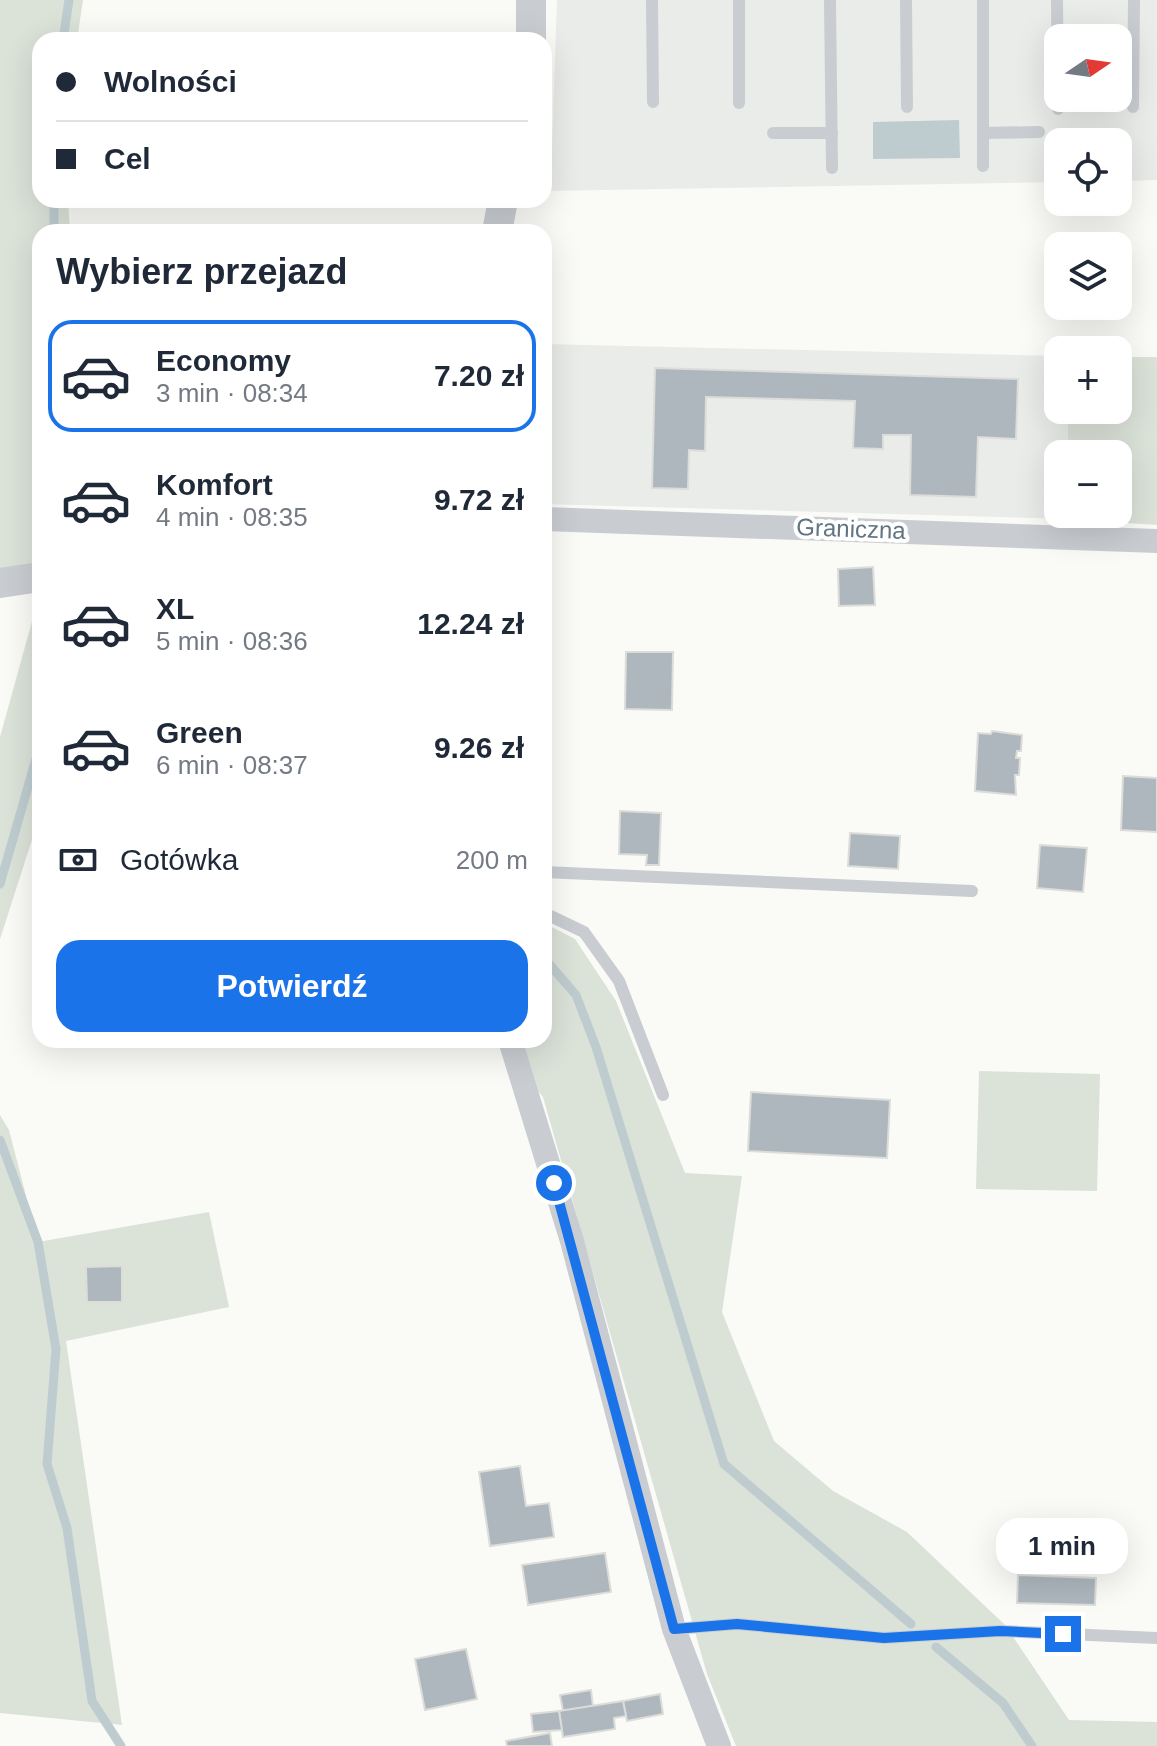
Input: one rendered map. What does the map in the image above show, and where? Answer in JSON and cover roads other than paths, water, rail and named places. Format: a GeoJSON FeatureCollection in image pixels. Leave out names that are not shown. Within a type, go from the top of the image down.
{"type":"FeatureCollection","features":[{"type":"Feature","properties":{"kind":"street"},"geometry":{"type":"LineString","coordinates":[[531,0],[531,32]]}},
{"type":"Feature","properties":{"kind":"street","name":"Graniczna"},"geometry":{"type":"LineString","coordinates":[[552,519],[1157,541]]}},
{"type":"Feature","properties":{"kind":"street"},"geometry":{"type":"LineString","coordinates":[[0,583],[32,578]]}},
{"type":"Feature","properties":{"kind":"street"},"geometry":{"type":"LineString","coordinates":[[512,1048],[572,1241],[674,1629],[719,1746]]}},
{"type":"Feature","properties":{"kind":"lane"},"geometry":{"type":"LineString","coordinates":[[652,0],[653,102]]}},
{"type":"Feature","properties":{"kind":"lane"},"geometry":{"type":"LineString","coordinates":[[739,0],[739,103]]}},
{"type":"Feature","properties":{"kind":"lane"},"geometry":{"type":"LineString","coordinates":[[830,0],[832,168]]}},
{"type":"Feature","properties":{"kind":"lane"},"geometry":{"type":"LineString","coordinates":[[906,0],[907,107]]}},
{"type":"Feature","properties":{"kind":"lane"},"geometry":{"type":"LineString","coordinates":[[983,0],[983,166]]}},
{"type":"Feature","properties":{"kind":"lane"},"geometry":{"type":"LineString","coordinates":[[1057,0],[1057,24]]}},
{"type":"Feature","properties":{"kind":"lane"},"geometry":{"type":"LineString","coordinates":[[1133,107],[1134,0]]}},
{"type":"Feature","properties":{"kind":"lane"},"geometry":{"type":"LineString","coordinates":[[983,133],[1039,132]]}},
{"type":"Feature","properties":{"kind":"lane"},"geometry":{"type":"LineString","coordinates":[[773,133],[832,133]]}},
{"type":"Feature","properties":{"kind":"lane"},"geometry":{"type":"LineString","coordinates":[[552,872],[972,891]]}},
{"type":"Feature","properties":{"kind":"lane"},"geometry":{"type":"LineString","coordinates":[[552,917],[584,932],[619,981],[663,1095]]}},
{"type":"Feature","properties":{"kind":"lane"},"geometry":{"type":"LineString","coordinates":[[674,1629],[737,1624],[884,1638],[1000,1631],[1157,1638]]}},
{"type":"Feature","properties":{"kind":"waterway"},"geometry":{"type":"LineString","coordinates":[[64,32],[69,0]]}},
{"type":"Feature","properties":{"kind":"waterway"},"geometry":{"type":"LineString","coordinates":[[54,208],[54,224]]}},
{"type":"Feature","properties":{"kind":"waterway"},"geometry":{"type":"LineString","coordinates":[[0,884],[32,773]]}},
{"type":"Feature","properties":{"kind":"waterway"},"geometry":{"type":"LineString","coordinates":[[552,967],[576,995],[596,1047],[724,1464],[911,1624]]}},
{"type":"Feature","properties":{"kind":"waterway"},"geometry":{"type":"LineString","coordinates":[[0,1140],[38,1242],[56,1349],[47,1464],[67,1528],[92,1701],[121,1746]]}},
{"type":"Feature","properties":{"kind":"waterway"},"geometry":{"type":"LineString","coordinates":[[936,1647],[1003,1703],[1032,1746]]}}]}
